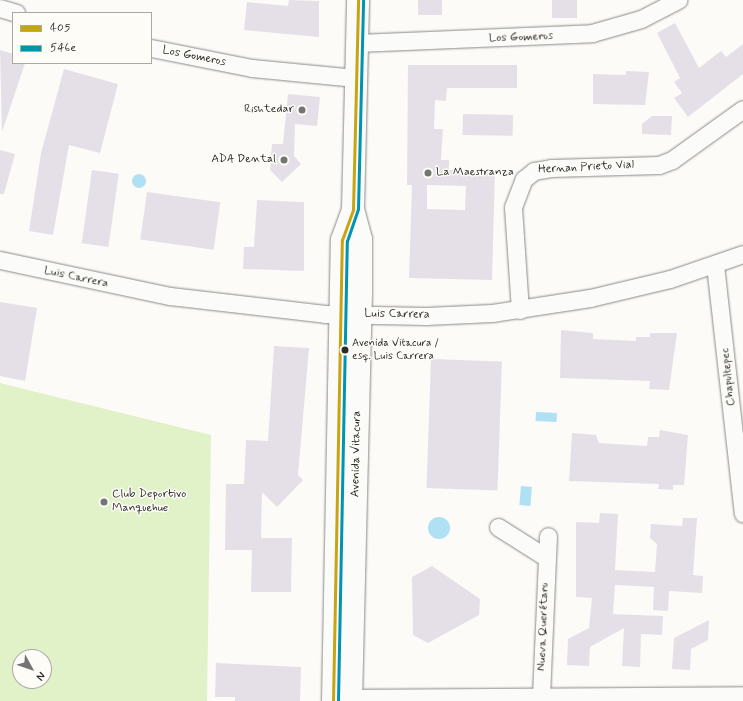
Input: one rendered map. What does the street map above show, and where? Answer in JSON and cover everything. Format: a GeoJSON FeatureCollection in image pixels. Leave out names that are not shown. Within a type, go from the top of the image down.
{"type":"FeatureCollection","features":[{"type":"Feature","properties":{"kind":"main road","name":"Avenida Vitacura"},"geometry":{"type":"LineString","coordinates":[[345,700],[350,314],[361,239],[353,209],[358,0]]}},
{"type":"Feature","properties":{"kind":"street","name":"Los Gomeros"},"geometry":{"type":"LineString","coordinates":[[357,43],[592,33],[641,19],[678,0]]}},
{"type":"Feature","properties":{"kind":"street"},"geometry":{"type":"LineString","coordinates":[[0,8],[13,12]]}},
{"type":"Feature","properties":{"kind":"street","name":"Los Gomeros"},"geometry":{"type":"LineString","coordinates":[[152,48],[252,68],[356,78]]}},
{"type":"Feature","properties":{"kind":"street","name":"Hernan Prieto Vial"},"geometry":{"type":"LineString","coordinates":[[520,310],[513,207],[524,179],[534,171],[551,168],[659,165],[672,160],[743,109]]}},
{"type":"Feature","properties":{"kind":"street","name":"Luis Carrera"},"geometry":{"type":"LineString","coordinates":[[0,260],[170,296],[350,314],[433,316],[520,310],[625,291],[716,265],[743,254]]}},
{"type":"Feature","properties":{"kind":"street","name":"Chapultepec"},"geometry":{"type":"LineString","coordinates":[[716,265],[743,513]]}},
{"type":"Feature","properties":{"kind":"street"},"geometry":{"type":"LineString","coordinates":[[498,527],[547,558]]}},
{"type":"Feature","properties":{"kind":"street","name":"Nueva Querétaro"},"geometry":{"type":"LineString","coordinates":[[541,696],[548,536]]}},
{"type":"Feature","properties":{"kind":"street"},"geometry":{"type":"LineString","coordinates":[[345,700],[502,699],[541,696],[623,698],[743,695]]}},
{"type":"Feature","properties":{"kind":"green space","name":"Club Deportivo Manquehue"},"geometry":{"type":"Polygon","coordinates":[[[0,383],[211,435],[207,701],[0,701],[0,383]]]}},
{"type":"Feature","properties":{"kind":"water"},"geometry":{"type":"Polygon","coordinates":[[[139,174],[144,176],[146,181],[144,186],[139,188],[134,186],[132,181],[134,176],[139,174]]]}},
{"type":"Feature","properties":{"kind":"water"},"geometry":{"type":"Polygon","coordinates":[[[536,412],[557,413],[557,422],[536,421],[536,412]]]}},
{"type":"Feature","properties":{"kind":"water"},"geometry":{"type":"Polygon","coordinates":[[[521,486],[532,487],[530,506],[519,505],[521,486]]]}},
{"type":"Feature","properties":{"kind":"water"},"geometry":{"type":"Polygon","coordinates":[[[439,517],[443,518],[449,524],[449,532],[443,538],[439,539],[435,538],[429,532],[428,528],[429,524],[435,518],[439,517]]]}},
{"type":"Feature","properties":{"kind":"building"},"geometry":{"type":"Polygon","coordinates":[[[289,0],[319,1],[319,37],[244,30],[247,2],[288,6],[289,0]]]}},
{"type":"Feature","properties":{"kind":"building"},"geometry":{"type":"Polygon","coordinates":[[[418,0],[442,0],[442,15],[418,15],[418,0]]]}},
{"type":"Feature","properties":{"kind":"building"},"geometry":{"type":"Polygon","coordinates":[[[552,0],[577,0],[577,18],[552,18],[552,0]]]}},
{"type":"Feature","properties":{"kind":"building"},"geometry":{"type":"Polygon","coordinates":[[[675,23],[699,68],[721,51],[726,57],[743,44],[743,74],[688,117],[674,98],[682,93],[674,82],[680,78],[657,33],[675,23]]]}},
{"type":"Feature","properties":{"kind":"building"},"geometry":{"type":"Polygon","coordinates":[[[0,50],[12,54],[12,64],[25,64],[2,132],[0,50]]]}},
{"type":"Feature","properties":{"kind":"building"},"geometry":{"type":"Polygon","coordinates":[[[408,65],[517,65],[517,88],[447,88],[446,101],[435,100],[434,129],[443,129],[441,160],[449,160],[449,170],[495,171],[492,280],[409,278],[412,185],[407,185],[408,65]],[[427,185],[427,209],[465,210],[466,186],[427,185]]]}},
{"type":"Feature","properties":{"kind":"building"},"geometry":{"type":"Polygon","coordinates":[[[64,69],[118,84],[100,153],[69,145],[53,235],[29,231],[41,153],[64,69]]]}},
{"type":"Feature","properties":{"kind":"building"},"geometry":{"type":"Polygon","coordinates":[[[626,71],[649,72],[645,105],[593,104],[593,74],[626,75],[626,71]]]}},
{"type":"Feature","properties":{"kind":"building"},"geometry":{"type":"Polygon","coordinates":[[[288,94],[320,97],[317,126],[295,124],[294,156],[301,164],[282,182],[270,170],[272,144],[283,144],[288,94]]]}},
{"type":"Feature","properties":{"kind":"building"},"geometry":{"type":"Polygon","coordinates":[[[463,114],[513,115],[513,136],[463,135],[463,114]]]}},
{"type":"Feature","properties":{"kind":"building"},"geometry":{"type":"Polygon","coordinates":[[[652,116],[672,116],[671,135],[642,134],[642,124],[652,116]]]}},
{"type":"Feature","properties":{"kind":"building"},"geometry":{"type":"Polygon","coordinates":[[[0,150],[15,154],[4,194],[0,194],[0,150]]]}},
{"type":"Feature","properties":{"kind":"building"},"geometry":{"type":"Polygon","coordinates":[[[92,170],[119,174],[108,247],[82,243],[92,170]]]}},
{"type":"Feature","properties":{"kind":"building"},"geometry":{"type":"Polygon","coordinates":[[[147,192],[220,202],[214,250],[140,240],[147,192]]]}},
{"type":"Feature","properties":{"kind":"building"},"geometry":{"type":"Polygon","coordinates":[[[257,200],[304,202],[304,271],[243,269],[244,247],[254,247],[257,200]]]}},
{"type":"Feature","properties":{"kind":"building"},"geometry":{"type":"Polygon","coordinates":[[[0,302],[37,308],[25,381],[0,376],[0,302]]]}},
{"type":"Feature","properties":{"kind":"building"},"geometry":{"type":"Polygon","coordinates":[[[561,330],[593,333],[593,339],[636,341],[636,337],[650,337],[650,333],[677,333],[669,390],[649,389],[650,381],[560,378],[561,330]]]}},
{"type":"Feature","properties":{"kind":"building"},"geometry":{"type":"Polygon","coordinates":[[[274,346],[309,348],[298,475],[303,480],[277,507],[262,492],[261,538],[292,538],[291,592],[251,592],[252,550],[225,550],[226,484],[244,484],[246,440],[268,441],[274,346]]]}},
{"type":"Feature","properties":{"kind":"building"},"geometry":{"type":"Polygon","coordinates":[[[431,359],[502,361],[497,490],[426,488],[431,359]]]}},
{"type":"Feature","properties":{"kind":"building"},"geometry":{"type":"Polygon","coordinates":[[[660,430],[688,435],[684,485],[673,485],[673,490],[658,489],[659,484],[569,481],[572,433],[596,435],[599,443],[647,446],[648,437],[659,437],[660,430]]]}},
{"type":"Feature","properties":{"kind":"building"},"geometry":{"type":"Polygon","coordinates":[[[600,513],[618,514],[615,570],[655,572],[657,544],[650,538],[651,524],[682,526],[683,518],[697,518],[693,575],[703,576],[702,593],[669,591],[668,611],[653,610],[654,587],[615,585],[613,614],[663,616],[662,635],[641,634],[640,667],[622,666],[624,628],[590,647],[589,666],[567,665],[568,639],[589,628],[592,598],[576,597],[576,522],[599,523],[600,513]]]}},
{"type":"Feature","properties":{"kind":"building"},"geometry":{"type":"Polygon","coordinates":[[[432,566],[480,599],[479,615],[428,643],[413,635],[412,577],[432,566]]]}},
{"type":"Feature","properties":{"kind":"building"},"geometry":{"type":"Polygon","coordinates":[[[709,620],[708,640],[691,649],[690,670],[672,669],[674,638],[709,620]]]}},
{"type":"Feature","properties":{"kind":"building"},"geometry":{"type":"Polygon","coordinates":[[[216,663],[301,667],[300,701],[235,701],[235,697],[215,697],[216,663]]]}},
{"type":"Feature","properties":{"kind":"transit line","name":"405"},"geometry":{"type":"LineString","coordinates":[[333,701],[342,240],[353,209],[358,0]]}},
{"type":"Feature","properties":{"kind":"transit line","name":"546e"},"geometry":{"type":"LineString","coordinates":[[338,701],[347,241],[358,209],[363,0]]}},
{"type":"Feature","properties":{"kind":"place","name":"Rishtedar"},"geometry":{"type":"Point","coordinates":[302,110]}},
{"type":"Feature","properties":{"kind":"place","name":"ADA Dental"},"geometry":{"type":"Point","coordinates":[284,160]}},
{"type":"Feature","properties":{"kind":"place","name":"La Maestranza"},"geometry":{"type":"Point","coordinates":[428,173]}},
{"type":"Feature","properties":{"kind":"place","name":"Avenida Vitacura / esq. Luis Carrera"},"geometry":{"type":"Point","coordinates":[345,350]}},
{"type":"Feature","properties":{"kind":"place","name":"Club Deportivo Manquehue"},"geometry":{"type":"Point","coordinates":[104,502]}}]}
